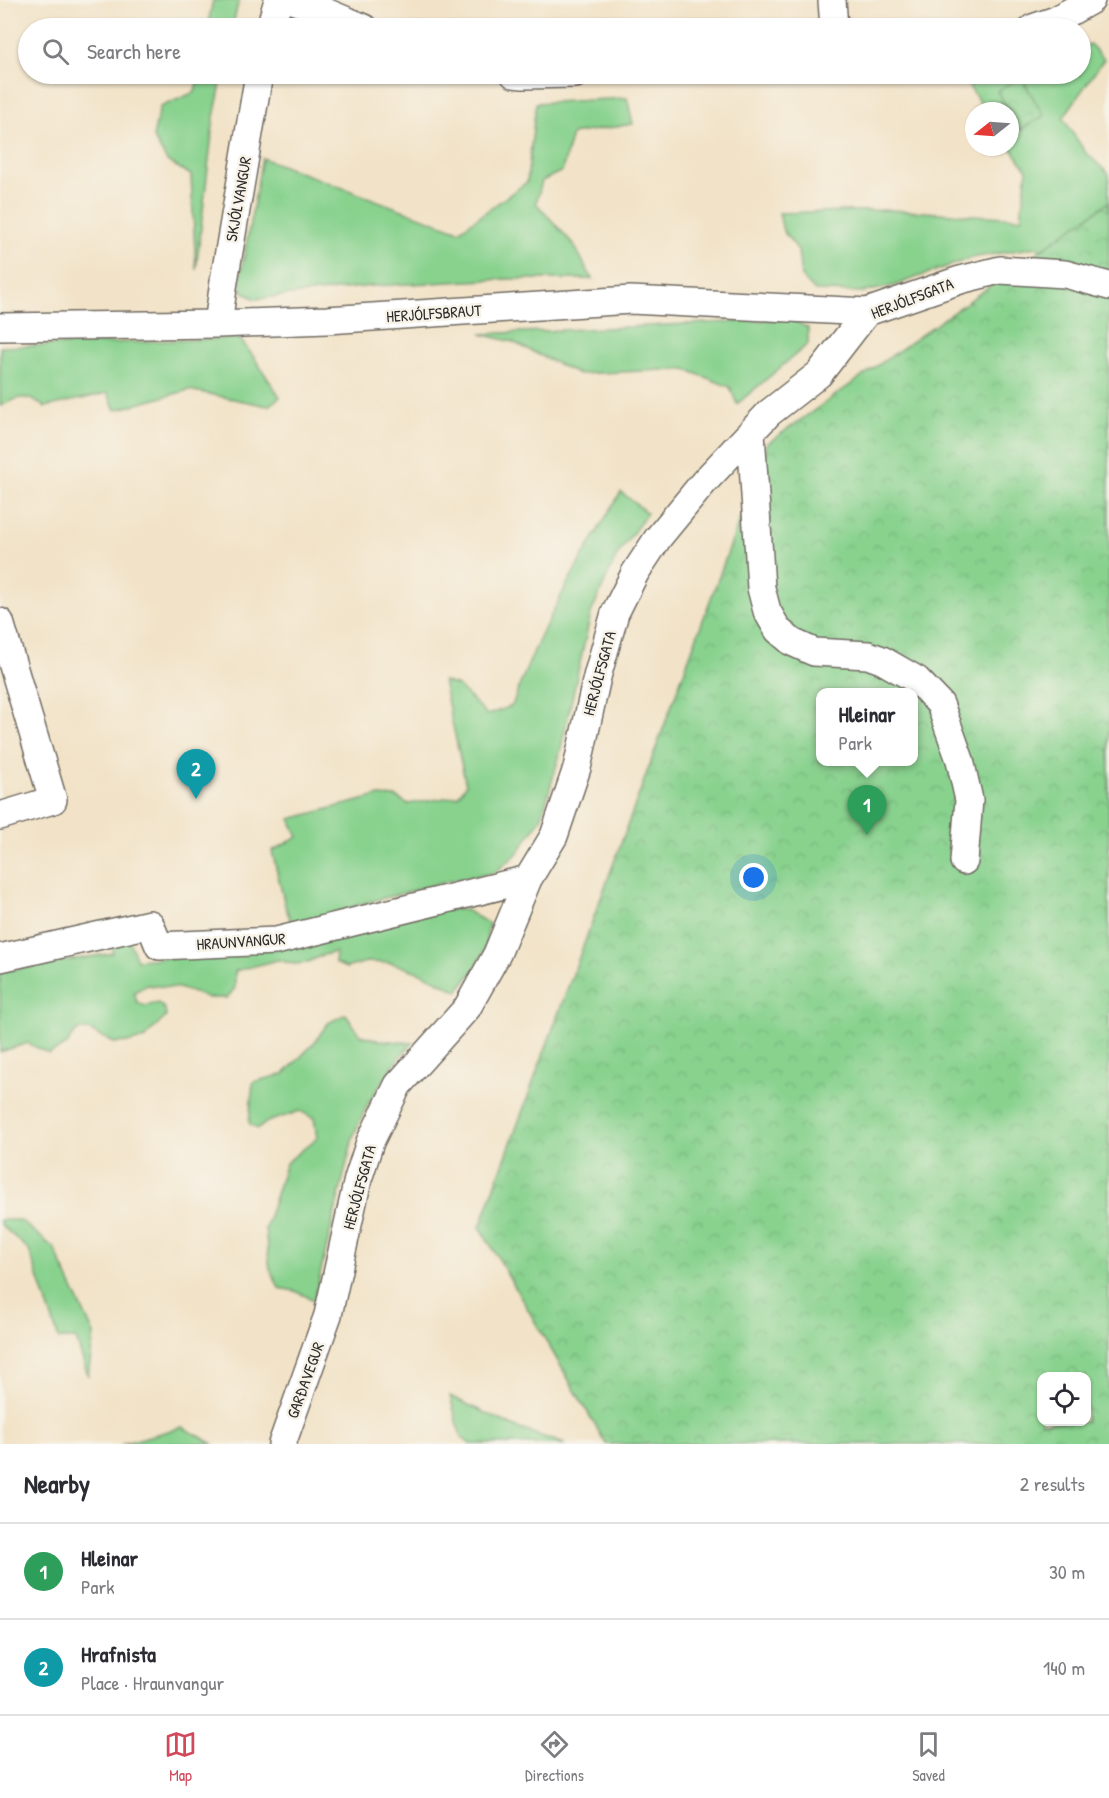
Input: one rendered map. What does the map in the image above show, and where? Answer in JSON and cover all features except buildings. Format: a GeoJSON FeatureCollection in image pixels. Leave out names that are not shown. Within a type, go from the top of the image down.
{"type":"FeatureCollection","features":[{"type":"Feature","properties":{"kind":"street"},"geometry":{"type":"LineString","coordinates":[[273,18],[278,0]]}},
{"type":"Feature","properties":{"kind":"street"},"geometry":{"type":"LineString","coordinates":[[292,0],[340,18]]}},
{"type":"Feature","properties":{"kind":"street"},"geometry":{"type":"LineString","coordinates":[[832,0],[833,18]]}},
{"type":"Feature","properties":{"kind":"street"},"geometry":{"type":"LineString","coordinates":[[1061,18],[1091,0]]}},
{"type":"Feature","properties":{"kind":"street","name":"SKJÓLVANGUR"},"geometry":{"type":"LineString","coordinates":[[218,324],[257,84]]}},
{"type":"Feature","properties":{"kind":"street","name":"HERJÓLFSGATA"},"geometry":{"type":"LineString","coordinates":[[328,1315],[358,1179],[370,1142],[398,1085],[467,1008],[497,954],[528,879],[554,836],[577,768],[597,677],[615,613],[630,583],[658,538],[704,482],[770,413],[819,374],[867,312],[960,280],[1000,270],[1065,274],[1109,286]]}},
{"type":"Feature","properties":{"kind":"street","name":"HERJÓLFSBRAUT"},"geometry":{"type":"LineString","coordinates":[[0,327],[327,320],[631,300],[867,312]]}},
{"type":"Feature","properties":{"kind":"street"},"geometry":{"type":"LineString","coordinates":[[751,433],[760,588],[767,611],[778,630],[792,642],[814,652],[868,655],[882,660],[917,680],[940,704],[960,760],[969,800],[964,861]]}},
{"type":"Feature","properties":{"kind":"street"},"geometry":{"type":"LineString","coordinates":[[0,622],[53,800],[0,816]]}},
{"type":"Feature","properties":{"kind":"street","name":"HRAUNVANGUR"},"geometry":{"type":"LineString","coordinates":[[0,958],[150,924],[159,946],[276,942],[528,879]]}},
{"type":"Feature","properties":{"kind":"street","name":"GARÐAVEGUR"},"geometry":{"type":"LineString","coordinates":[[282,1444],[328,1315]]}},
{"type":"Feature","properties":{"kind":"green space"},"geometry":{"type":"Polygon","coordinates":[[[213,0],[239,0],[234,18],[209,18],[213,0]]]}},
{"type":"Feature","properties":{"kind":"green space"},"geometry":{"type":"Polygon","coordinates":[[[1091,45],[1104,59],[1091,78],[1091,45]]]}},
{"type":"Feature","properties":{"kind":"green space"},"geometry":{"type":"Polygon","coordinates":[[[197,84],[221,84],[214,117],[196,270],[191,175],[167,161],[153,137],[160,107],[195,92],[197,84]]]}},
{"type":"Feature","properties":{"kind":"green space"},"geometry":{"type":"Polygon","coordinates":[[[967,84],[1087,84],[1063,118],[1085,152],[1109,174],[1109,234],[1093,259],[1036,247],[971,258],[893,286],[864,292],[815,291],[801,276],[798,250],[783,231],[779,213],[890,210],[1021,218],[1027,170],[1017,156],[1019,156],[1019,102],[980,102],[967,84]]]}},
{"type":"Feature","properties":{"kind":"green space"},"geometry":{"type":"Polygon","coordinates":[[[1009,84],[1025,84],[1044,116],[1020,130],[1019,102],[1003,102],[997,91],[1009,84]]]}},
{"type":"Feature","properties":{"kind":"green space"},"geometry":{"type":"Polygon","coordinates":[[[627,98],[633,124],[572,134],[562,171],[542,181],[536,203],[574,245],[592,279],[507,279],[372,286],[255,299],[242,291],[240,279],[262,158],[459,231],[527,182],[536,103],[627,98]]]}},
{"type":"Feature","properties":{"kind":"green space"},"geometry":{"type":"Polygon","coordinates":[[[1109,202],[1109,1444],[606,1444],[480,1227],[768,443],[1109,202]]]}},
{"type":"Feature","properties":{"kind":"green space"},"geometry":{"type":"Polygon","coordinates":[[[791,319],[808,328],[808,344],[737,404],[730,387],[685,369],[578,374],[513,342],[481,334],[791,319]]]}},
{"type":"Feature","properties":{"kind":"green space"},"geometry":{"type":"Polygon","coordinates":[[[239,338],[280,397],[268,406],[189,390],[115,410],[108,393],[45,407],[28,398],[13,400],[0,406],[0,347],[239,338]]]}},
{"type":"Feature","properties":{"kind":"green space"},"geometry":{"type":"Polygon","coordinates":[[[621,492],[647,513],[616,557],[591,613],[559,757],[541,819],[516,855],[494,873],[454,880],[361,904],[293,928],[272,851],[298,837],[290,819],[378,796],[396,797],[408,804],[458,796],[466,785],[443,681],[458,686],[487,715],[512,706],[547,623],[621,492]]]}},
{"type":"Feature","properties":{"kind":"green space"},"geometry":{"type":"Polygon","coordinates":[[[435,908],[466,910],[489,924],[485,949],[474,970],[458,991],[421,973],[392,963],[366,962],[346,968],[335,963],[336,952],[306,963],[294,964],[278,960],[235,971],[235,988],[227,998],[209,998],[179,988],[147,985],[134,992],[137,1002],[145,1006],[158,1003],[165,1009],[166,1017],[145,1038],[114,1043],[89,1030],[78,1030],[67,1045],[49,1054],[28,1043],[0,1052],[0,972],[113,953],[112,940],[128,938],[137,960],[270,949],[435,908]]]}},
{"type":"Feature","properties":{"kind":"green space"},"geometry":{"type":"Polygon","coordinates":[[[346,1014],[360,1035],[379,1040],[413,1043],[399,1057],[368,1103],[353,1137],[314,1300],[295,1291],[279,1288],[270,1269],[265,1229],[286,1163],[317,1138],[314,1118],[300,1111],[267,1122],[258,1129],[249,1123],[253,1082],[284,1074],[314,1043],[328,1023],[346,1014]]]}},
{"type":"Feature","properties":{"kind":"green space"},"geometry":{"type":"Polygon","coordinates":[[[0,1220],[20,1220],[54,1248],[94,1334],[88,1376],[76,1339],[59,1339],[29,1250],[0,1224],[0,1220]]]}},
{"type":"Feature","properties":{"kind":"green space"},"geometry":{"type":"Polygon","coordinates":[[[450,1396],[517,1428],[565,1444],[470,1444],[461,1437],[450,1396]]]}},
{"type":"Feature","properties":{"kind":"green space"},"geometry":{"type":"Polygon","coordinates":[[[182,1427],[214,1444],[121,1444],[182,1427]]]}},
{"type":"Feature","properties":{"kind":"place","name":"Hrafnista"},"geometry":{"type":"Point","coordinates":[196,799]}},
{"type":"Feature","properties":{"kind":"place","name":"Hleinar"},"geometry":{"type":"Point","coordinates":[867,835]}}]}
